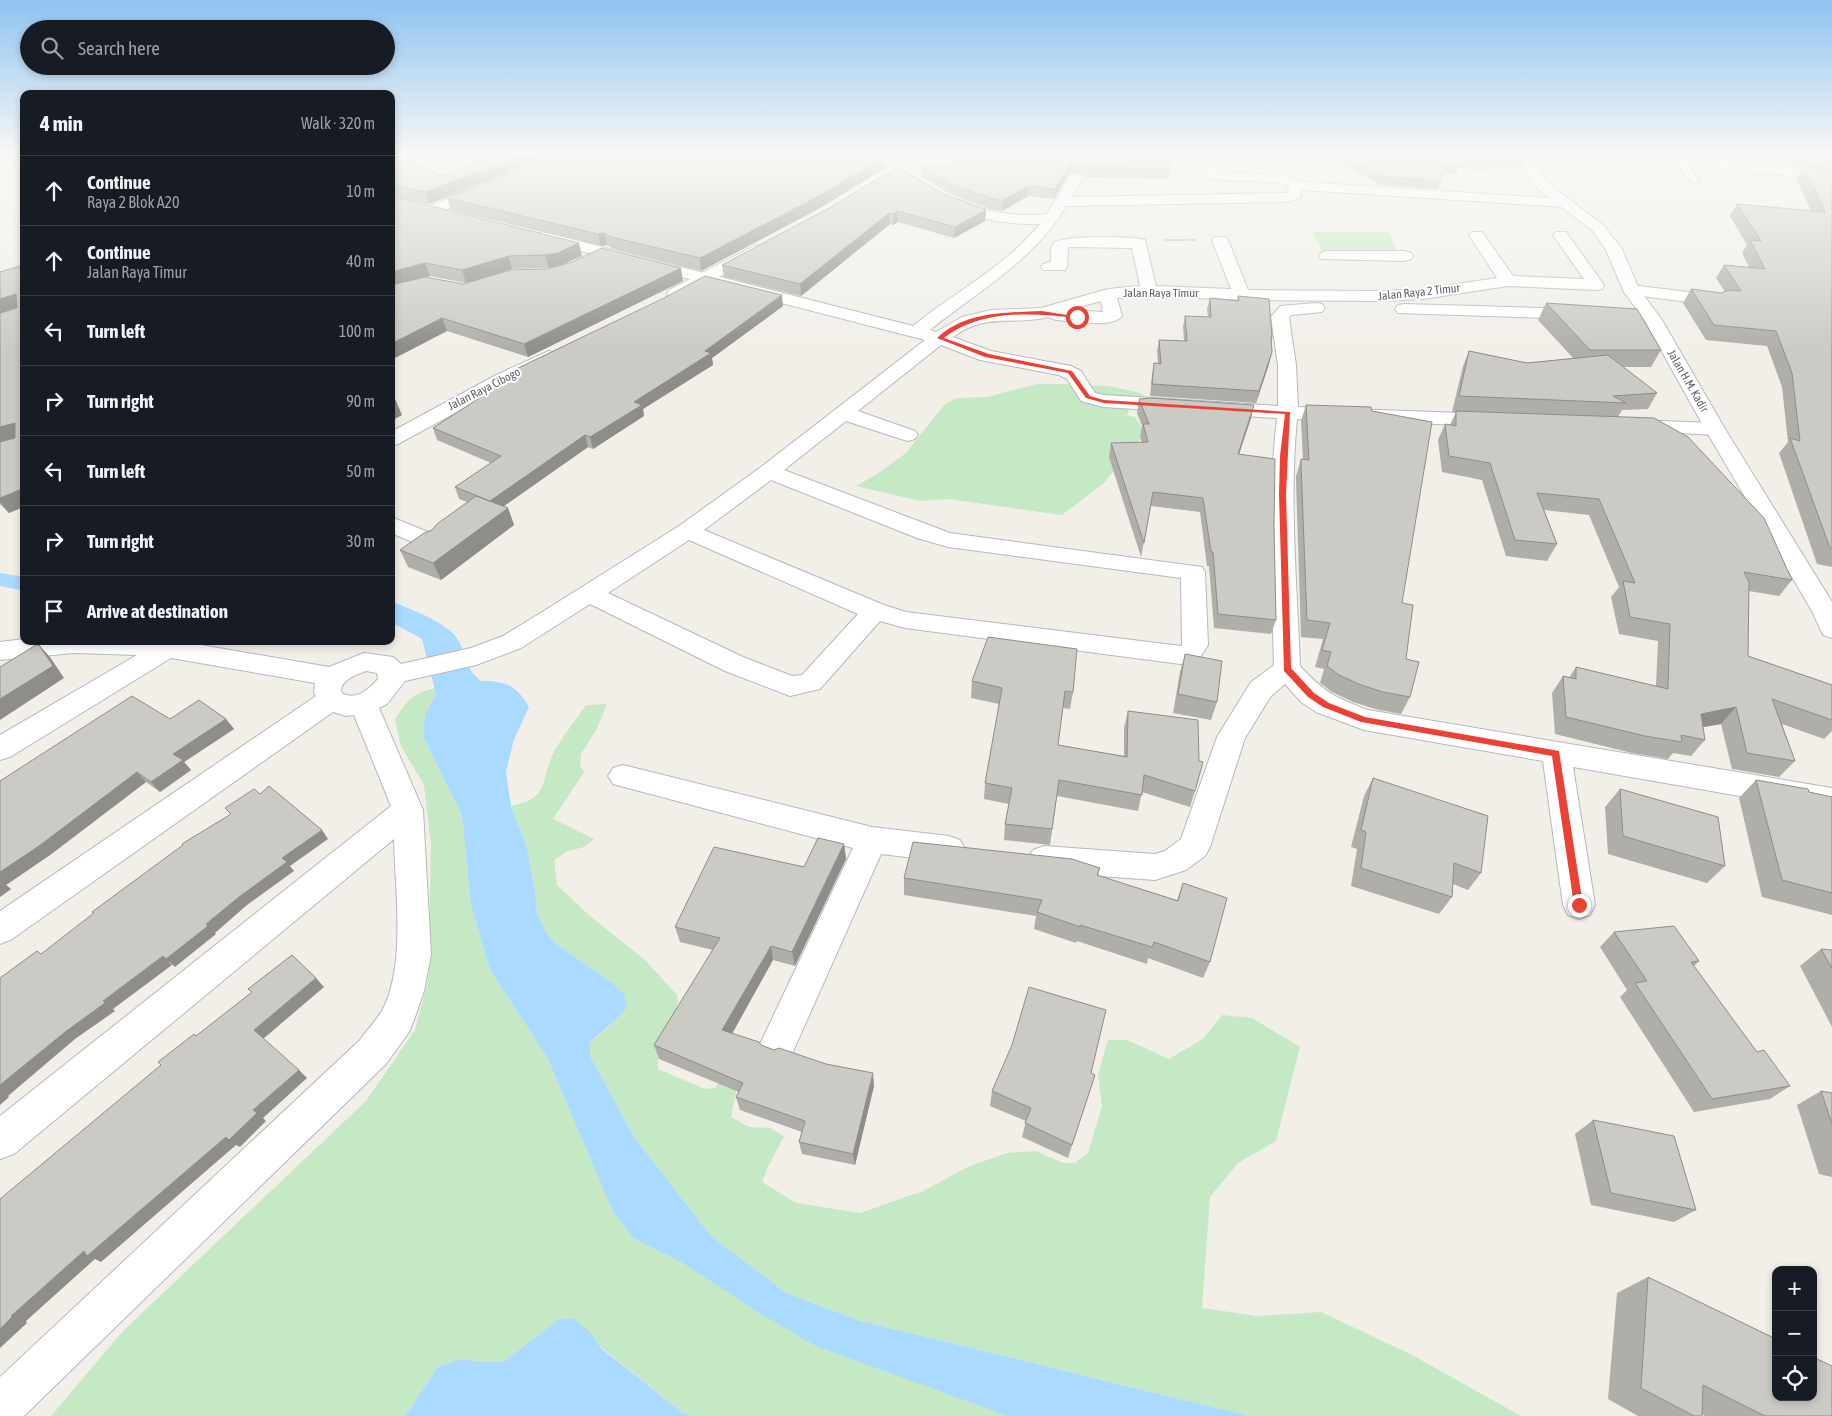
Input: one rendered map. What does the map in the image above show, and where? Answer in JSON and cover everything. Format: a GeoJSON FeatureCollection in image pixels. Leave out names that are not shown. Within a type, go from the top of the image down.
{"type":"FeatureCollection","features":[{"type":"Feature","properties":{"kind":"street"},"geometry":{"type":"LineString","coordinates":[[1007,219],[1040,219]]}},
{"type":"Feature","properties":{"kind":"street"},"geometry":{"type":"LineString","coordinates":[[916,332],[941,311],[1028,247],[1042,233],[1051,219]]}},
{"type":"Feature","properties":{"kind":"street","name":"Jalan H.M. Kadir"},"geometry":{"type":"LineString","coordinates":[[1586,219],[1598,228],[1614,250],[1644,319],[1716,429],[1830,618]]}},
{"type":"Feature","properties":{"kind":"street"},"geometry":{"type":"LineString","coordinates":[[530,234],[940,338],[987,356],[1070,372],[1088,397],[1104,401],[1288,413],[1507,421]]}},
{"type":"Feature","properties":{"kind":"street"},"geometry":{"type":"LineString","coordinates":[[1477,235],[1508,281]]}},
{"type":"Feature","properties":{"kind":"street","name":"Jalan Raya 2 Timur"},"geometry":{"type":"LineString","coordinates":[[1242,295],[1352,297],[1417,281],[1508,281],[1596,285],[1561,235]]}},
{"type":"Feature","properties":{"kind":"street"},"geometry":{"type":"LineString","coordinates":[[1220,240],[1242,295]]}},
{"type":"Feature","properties":{"kind":"street"},"geometry":{"type":"LineString","coordinates":[[659,303],[774,241]]}},
{"type":"Feature","properties":{"kind":"street"},"geometry":{"type":"LineString","coordinates":[[1049,267],[1059,267],[1060,246],[1067,242],[1139,243],[1149,291]]}},
{"type":"Feature","properties":{"kind":"street"},"geometry":{"type":"LineString","coordinates":[[1327,256],[1402,249],[1417,281]]}},
{"type":"Feature","properties":{"kind":"street"},"geometry":{"type":"LineString","coordinates":[[583,263],[606,252]]}},
{"type":"Feature","properties":{"kind":"street"},"geometry":{"type":"LineString","coordinates":[[1631,290],[1712,300]]}},
{"type":"Feature","properties":{"kind":"street","name":"Jalan Raya Timur"},"geometry":{"type":"LineString","coordinates":[[940,338],[968,321],[991,315],[1042,313],[1058,316],[1109,318],[1114,316],[1108,294],[1149,291],[1242,295]]}},
{"type":"Feature","properties":{"kind":"street"},"geometry":{"type":"LineString","coordinates":[[1600,316],[1506,311],[1350,308],[1300,308],[1286,310],[1280,317],[1286,364],[1288,413],[1282,494],[1287,669],[1311,695],[1326,705],[1364,720],[1832,800]]}},
{"type":"Feature","properties":{"kind":"street"},"geometry":{"type":"LineString","coordinates":[[392,675],[476,656],[512,642],[687,531],[769,472],[940,338]]}},
{"type":"Feature","properties":{"kind":"street","name":"Jalan Raya Cibogo"},"geometry":{"type":"LineString","coordinates":[[395,438],[495,383],[566,349]]}},
{"type":"Feature","properties":{"kind":"street"},"geometry":{"type":"LineString","coordinates":[[844,414],[908,435]]}},
{"type":"Feature","properties":{"kind":"street"},"geometry":{"type":"LineString","coordinates":[[1616,425],[1716,429]]}},
{"type":"Feature","properties":{"kind":"street"},"geometry":{"type":"LineString","coordinates":[[687,531],[875,610],[914,622],[1188,656],[1195,645],[1193,572],[948,540],[925,533],[769,472]]}},
{"type":"Feature","properties":{"kind":"street"},"geometry":{"type":"LineString","coordinates":[[395,526],[430,541]]}},
{"type":"Feature","properties":{"kind":"street"},"geometry":{"type":"LineString","coordinates":[[588,594],[734,664],[790,686],[811,682],[875,610]]}},
{"type":"Feature","properties":{"kind":"street"},"geometry":{"type":"LineString","coordinates":[[0,651],[71,645]]}},
{"type":"Feature","properties":{"kind":"street"},"geometry":{"type":"LineString","coordinates":[[0,1408],[373,1052],[396,1020],[407,991],[414,955],[408,810],[343,693],[348,668],[364,662],[384,664],[390,668],[392,681],[382,694],[343,693],[167,649],[113,645]]}},
{"type":"Feature","properties":{"kind":"street"},"geometry":{"type":"LineString","coordinates":[[0,749],[167,649]]}},
{"type":"Feature","properties":{"kind":"street"},"geometry":{"type":"LineString","coordinates":[[1012,855],[1155,867],[1175,861],[1194,847],[1231,737],[1246,710],[1261,689],[1287,669]]}},
{"type":"Feature","properties":{"kind":"street"},"geometry":{"type":"LineString","coordinates":[[0,929],[343,693]]}},
{"type":"Feature","properties":{"kind":"street"},"geometry":{"type":"LineString","coordinates":[[1556,753],[1579,905]]}},
{"type":"Feature","properties":{"kind":"street"},"geometry":{"type":"LineString","coordinates":[[623,776],[872,840],[974,851]]}},
{"type":"Feature","properties":{"kind":"street"},"geometry":{"type":"LineString","coordinates":[[0,1140],[408,810]]}},
{"type":"Feature","properties":{"kind":"street"},"geometry":{"type":"LineString","coordinates":[[778,1044],[872,840]]}},
{"type":"Feature","properties":{"kind":"path"},"geometry":{"type":"LineString","coordinates":[[1139,243],[1147,240],[1220,240]]}},
{"type":"Feature","properties":{"kind":"green space"},"geometry":{"type":"Polygon","coordinates":[[[1313,232],[1389,232],[1397,253],[1323,253],[1313,232]]]}},
{"type":"Feature","properties":{"kind":"green space"},"geometry":{"type":"Polygon","coordinates":[[[1037,384],[1108,386],[1141,393],[1146,399],[1130,408],[1127,415],[1135,417],[1145,433],[1104,483],[1062,515],[948,499],[920,501],[856,486],[877,474],[906,453],[945,404],[957,398],[988,397],[1037,384]]]}},
{"type":"Feature","properties":{"kind":"green space"},"geometry":{"type":"Polygon","coordinates":[[[435,688],[436,694],[425,715],[423,736],[462,815],[471,905],[490,970],[547,1057],[612,1210],[633,1238],[1016,1416],[692,1416],[683,1413],[602,1348],[590,1332],[558,1320],[503,1362],[481,1362],[460,1359],[438,1367],[405,1416],[51,1416],[123,1331],[366,1101],[415,1030],[428,981],[431,845],[424,785],[401,746],[395,720],[403,707],[415,695],[435,688]]]}},
{"type":"Feature","properties":{"kind":"green space"},"geometry":{"type":"Polygon","coordinates":[[[607,704],[597,728],[581,754],[580,765],[584,772],[553,819],[594,839],[584,847],[568,851],[554,860],[557,885],[590,916],[645,960],[677,995],[678,1002],[658,1058],[658,1069],[705,1089],[715,1088],[725,1075],[735,1082],[736,1093],[731,1117],[749,1127],[770,1128],[784,1136],[762,1182],[796,1203],[860,1213],[923,1191],[970,1166],[1007,1153],[1036,1151],[1063,1163],[1075,1163],[1088,1153],[1102,1106],[1098,1075],[1108,1040],[1127,1040],[1169,1059],[1203,1039],[1222,1015],[1252,1018],[1300,1047],[1276,1141],[1238,1163],[1210,1197],[1202,1308],[1257,1316],[1321,1312],[1412,1355],[1521,1416],[1249,1416],[860,1321],[786,1293],[711,1236],[634,1137],[590,1056],[590,1043],[621,1015],[611,982],[555,943],[545,931],[537,912],[527,848],[511,806],[521,804],[539,793],[556,748],[586,705],[607,704]]]}},
{"type":"Feature","properties":{"kind":"water"},"geometry":{"type":"Polygon","coordinates":[[[0,573],[20,576],[20,590],[0,586],[0,573]]]}},
{"type":"Feature","properties":{"kind":"water"},"geometry":{"type":"Polygon","coordinates":[[[395,603],[426,616],[451,631],[460,643],[471,670],[481,681],[504,683],[510,686],[520,694],[529,707],[514,739],[506,772],[511,806],[527,848],[537,912],[545,931],[555,943],[611,982],[624,994],[627,1007],[590,1043],[590,1056],[634,1137],[711,1236],[786,1293],[860,1321],[1249,1416],[1008,1416],[816,1346],[756,1311],[680,1261],[633,1238],[612,1210],[547,1057],[490,970],[471,905],[462,815],[423,736],[425,715],[436,694],[422,639],[395,624],[395,603]]]}},
{"type":"Feature","properties":{"kind":"water"},"geometry":{"type":"Polygon","coordinates":[[[573,1318],[590,1332],[602,1349],[683,1413],[692,1416],[405,1416],[438,1367],[460,1359],[481,1362],[503,1362],[558,1320],[573,1318]]]}},
{"type":"Feature","properties":{"kind":"building"},"geometry":{"type":"Polygon","coordinates":[[[395,219],[483,219],[579,243],[558,253],[509,256],[462,270],[425,263],[395,271],[395,219]]]}},
{"type":"Feature","properties":{"kind":"building"},"geometry":{"type":"Polygon","coordinates":[[[535,219],[775,219],[700,258],[611,237],[604,233],[598,234],[535,219]]]}},
{"type":"Feature","properties":{"kind":"building"},"geometry":{"type":"Polygon","coordinates":[[[808,219],[881,219],[800,284],[722,265],[808,219]]]}},
{"type":"Feature","properties":{"kind":"building"},"geometry":{"type":"Polygon","coordinates":[[[926,219],[969,219],[955,227],[926,219]]]}},
{"type":"Feature","properties":{"kind":"building"},"geometry":{"type":"Polygon","coordinates":[[[1747,219],[1832,219],[1832,549],[1830,548],[1790,438],[1800,441],[1792,373],[1776,331],[1714,325],[1691,289],[1721,293],[1730,290],[1741,291],[1724,265],[1765,269],[1750,240],[1761,241],[1747,219]]]}},
{"type":"Feature","properties":{"kind":"building"},"geometry":{"type":"Polygon","coordinates":[[[602,248],[681,268],[524,344],[442,318],[395,342],[395,284],[425,277],[463,284],[511,270],[547,269],[572,262],[602,248]]]}},
{"type":"Feature","properties":{"kind":"building"},"geometry":{"type":"Polygon","coordinates":[[[20,266],[20,490],[0,498],[0,442],[15,438],[15,423],[0,427],[0,313],[17,308],[16,294],[0,299],[0,272],[20,266]]]}},
{"type":"Feature","properties":{"kind":"building"},"geometry":{"type":"Polygon","coordinates":[[[705,276],[782,295],[705,351],[711,353],[634,402],[642,405],[590,437],[585,435],[490,501],[455,487],[501,456],[433,428],[521,371],[516,369],[664,298],[705,276]]]}},
{"type":"Feature","properties":{"kind":"building"},"geometry":{"type":"Polygon","coordinates":[[[1238,296],[1269,299],[1272,352],[1259,391],[1152,384],[1154,363],[1161,364],[1159,340],[1187,341],[1185,316],[1211,317],[1210,298],[1239,301],[1238,296]]]}},
{"type":"Feature","properties":{"kind":"building"},"geometry":{"type":"Polygon","coordinates":[[[1546,303],[1637,309],[1661,350],[1590,350],[1546,303]]]}},
{"type":"Feature","properties":{"kind":"building"},"geometry":{"type":"Polygon","coordinates":[[[1469,351],[1527,363],[1608,355],[1657,393],[1613,396],[1626,403],[1459,396],[1469,351]]]}},
{"type":"Feature","properties":{"kind":"building"},"geometry":{"type":"Polygon","coordinates":[[[1151,398],[1254,405],[1238,454],[1275,459],[1276,620],[1218,614],[1213,552],[1211,552],[1203,498],[1153,492],[1144,543],[1111,443],[1148,442],[1143,424],[1149,424],[1139,399],[1151,398]]]}},
{"type":"Feature","properties":{"kind":"building"},"geometry":{"type":"Polygon","coordinates":[[[1306,405],[1371,407],[1372,411],[1432,422],[1402,603],[1413,605],[1406,659],[1419,662],[1410,697],[1383,692],[1339,675],[1327,666],[1331,652],[1322,650],[1330,623],[1307,620],[1301,464],[1301,459],[1309,460],[1306,405]]]}},
{"type":"Feature","properties":{"kind":"building"},"geometry":{"type":"Polygon","coordinates":[[[1456,411],[1654,418],[1688,437],[1764,518],[1792,580],[1744,572],[1749,582],[1748,656],[1832,685],[1832,720],[1772,699],[1795,761],[1747,753],[1736,707],[1701,714],[1705,740],[1681,735],[1682,742],[1645,736],[1566,717],[1563,676],[1576,679],[1576,667],[1668,689],[1670,624],[1630,617],[1623,581],[1635,583],[1599,499],[1537,493],[1557,544],[1515,540],[1490,463],[1449,456],[1445,424],[1456,426],[1456,411]]]}},
{"type":"Feature","properties":{"kind":"building"},"geometry":{"type":"Polygon","coordinates":[[[476,496],[508,508],[433,563],[400,550],[424,533],[432,530],[437,524],[476,496]]]}},
{"type":"Feature","properties":{"kind":"building"},"geometry":{"type":"Polygon","coordinates":[[[988,637],[1077,649],[1073,692],[1065,691],[1058,745],[1127,757],[1128,711],[1198,720],[1199,761],[1203,762],[1195,791],[1144,775],[1142,795],[1059,780],[1052,829],[1005,824],[1012,788],[985,783],[1002,688],[972,681],[988,637]]]}},
{"type":"Feature","properties":{"kind":"building"},"geometry":{"type":"Polygon","coordinates":[[[39,645],[53,666],[0,699],[0,667],[39,645]]]}},
{"type":"Feature","properties":{"kind":"building"},"geometry":{"type":"Polygon","coordinates":[[[1185,654],[1222,661],[1217,702],[1178,694],[1185,654]]]}},
{"type":"Feature","properties":{"kind":"building"},"geometry":{"type":"Polygon","coordinates":[[[132,696],[170,719],[199,700],[226,719],[173,754],[183,760],[151,782],[137,772],[39,846],[0,872],[0,781],[132,696]]]}},
{"type":"Feature","properties":{"kind":"building"},"geometry":{"type":"Polygon","coordinates":[[[1373,778],[1488,816],[1481,873],[1454,863],[1452,897],[1361,868],[1366,832],[1361,830],[1373,778]]]}},
{"type":"Feature","properties":{"kind":"building"},"geometry":{"type":"Polygon","coordinates":[[[1756,780],[1808,789],[1809,792],[1832,797],[1832,893],[1782,880],[1756,780]]]}},
{"type":"Feature","properties":{"kind":"building"},"geometry":{"type":"Polygon","coordinates":[[[269,786],[322,830],[282,858],[287,862],[239,897],[206,924],[208,926],[166,959],[163,956],[103,1001],[105,1003],[65,1032],[0,1085],[0,978],[37,951],[41,954],[94,913],[92,912],[182,844],[231,814],[225,808],[254,789],[260,794],[269,786]]]}},
{"type":"Feature","properties":{"kind":"building"},"geometry":{"type":"Polygon","coordinates":[[[1620,789],[1718,817],[1725,866],[1623,836],[1620,789]]]}},
{"type":"Feature","properties":{"kind":"building"},"geometry":{"type":"Polygon","coordinates":[[[818,838],[844,844],[792,952],[771,946],[722,1030],[759,1042],[761,1045],[774,1050],[779,1048],[826,1064],[873,1073],[853,1154],[799,1142],[805,1121],[736,1097],[743,1083],[654,1045],[720,938],[675,927],[714,847],[804,867],[818,838]]]}},
{"type":"Feature","properties":{"kind":"building"},"geometry":{"type":"Polygon","coordinates":[[[913,842],[1072,859],[1100,868],[1097,875],[1178,901],[1183,883],[1227,898],[1210,962],[1154,942],[1152,947],[1080,925],[1080,927],[1037,912],[1042,900],[904,878],[913,842]]]}},
{"type":"Feature","properties":{"kind":"building"},"geometry":{"type":"Polygon","coordinates":[[[1674,926],[1699,961],[1691,962],[1757,1052],[1764,1050],[1790,1086],[1712,1099],[1635,983],[1647,981],[1614,932],[1674,926]]]}},
{"type":"Feature","properties":{"kind":"building"},"geometry":{"type":"Polygon","coordinates":[[[1821,949],[1832,950],[1832,968],[1821,949]]]}},
{"type":"Feature","properties":{"kind":"building"},"geometry":{"type":"Polygon","coordinates":[[[292,955],[316,978],[254,1030],[299,1070],[253,1110],[257,1113],[229,1140],[226,1137],[87,1256],[84,1251],[11,1316],[0,1329],[0,1199],[161,1065],[158,1062],[194,1034],[196,1036],[252,992],[248,989],[292,955]]]}},
{"type":"Feature","properties":{"kind":"building"},"geometry":{"type":"Polygon","coordinates":[[[1029,987],[1106,1010],[1091,1073],[1095,1075],[1072,1145],[1025,1123],[1031,1108],[992,1091],[1012,1045],[1029,987]]]}},
{"type":"Feature","properties":{"kind":"building"},"geometry":{"type":"Polygon","coordinates":[[[1821,1091],[1832,1093],[1832,1124],[1821,1091]]]}},
{"type":"Feature","properties":{"kind":"building"},"geometry":{"type":"Polygon","coordinates":[[[1593,1120],[1674,1136],[1696,1210],[1611,1193],[1593,1120]]]}},
{"type":"Feature","properties":{"kind":"building"},"geometry":{"type":"Polygon","coordinates":[[[1648,1277],[1772,1337],[1772,1401],[1817,1401],[1817,1359],[1832,1366],[1832,1416],[1765,1416],[1703,1385],[1702,1416],[1694,1416],[1641,1388],[1648,1277]]]}},
{"type":"Feature","properties":{"kind":"route"},"geometry":{"type":"LineString","coordinates":[[1077,317],[1042,313],[991,315],[968,321],[940,338],[987,356],[1070,372],[1084,393],[1094,399],[1288,413],[1282,494],[1287,669],[1311,695],[1326,705],[1364,720],[1556,753],[1579,905]]}}]}
